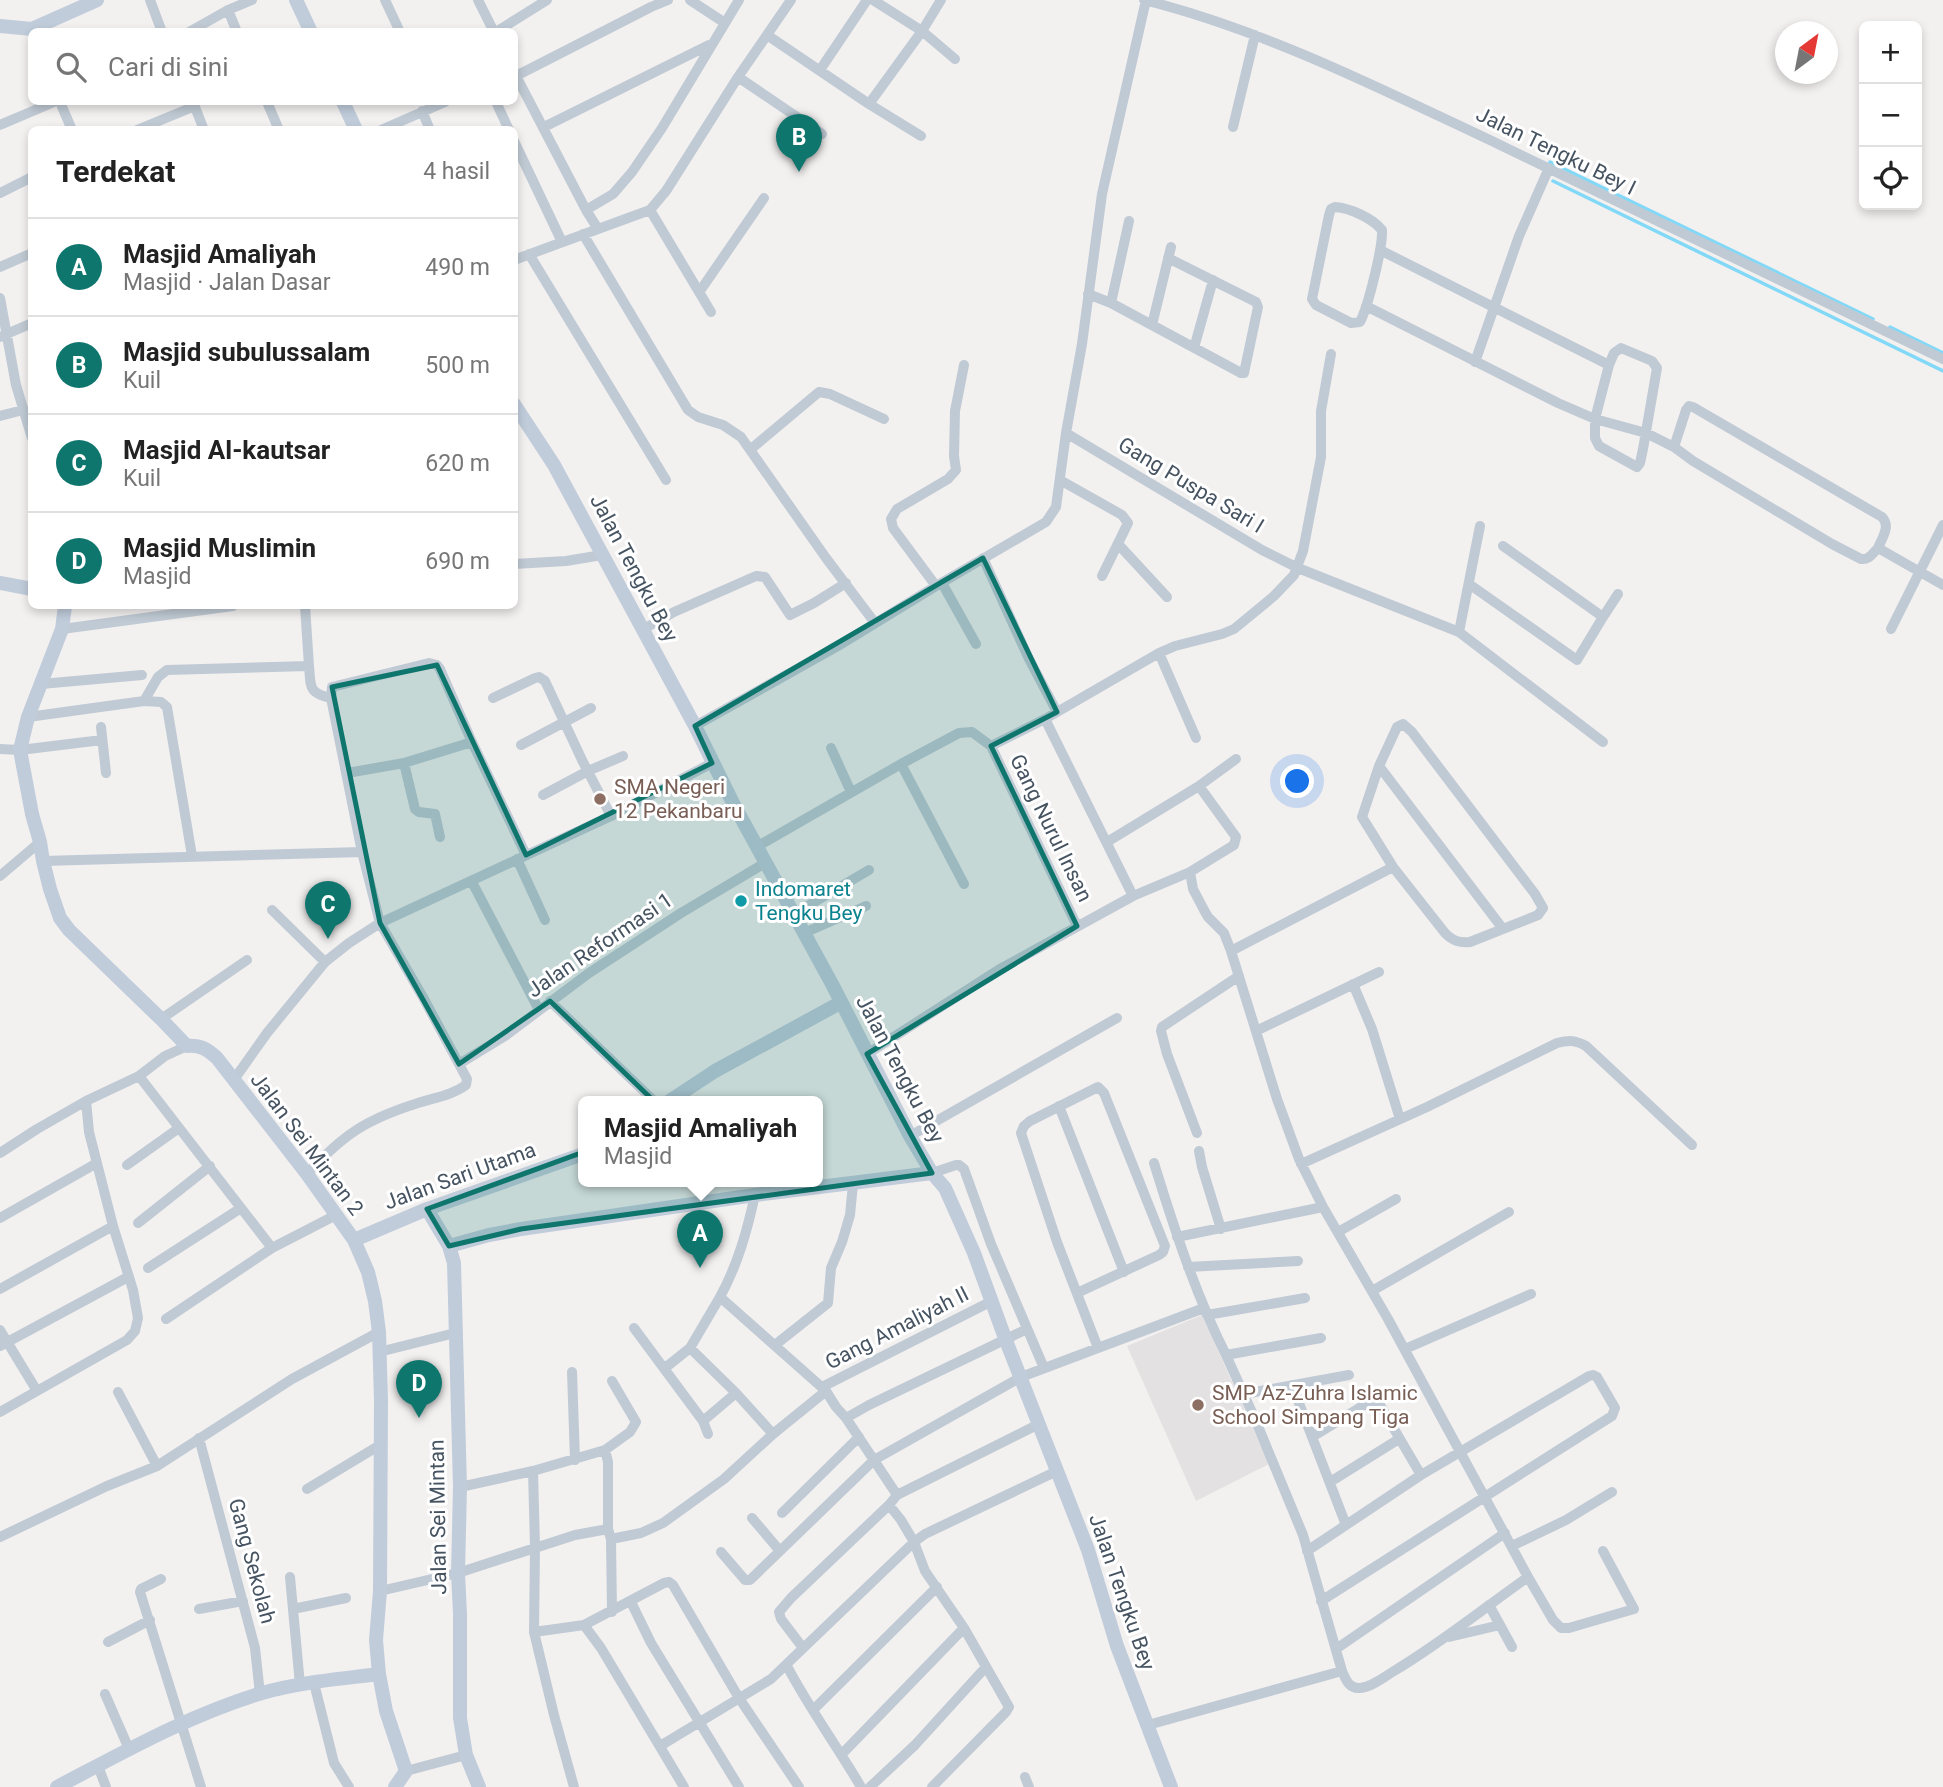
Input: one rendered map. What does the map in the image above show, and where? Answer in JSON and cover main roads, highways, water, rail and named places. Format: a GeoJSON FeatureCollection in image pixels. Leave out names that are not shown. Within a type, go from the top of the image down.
{"type":"FeatureCollection","features":[{"type":"Feature","properties":{"kind":"waterway"},"geometry":{"type":"LineString","coordinates":[[1550,162],[1873,319]]}},
{"type":"Feature","properties":{"kind":"waterway"},"geometry":{"type":"LineString","coordinates":[[1553,181],[1943,371]]}},
{"type":"Feature","properties":{"kind":"waterway"},"geometry":{"type":"LineString","coordinates":[[1890,327],[1943,353]]}},
{"type":"Feature","properties":{"kind":"place","name":"Masjid subulussalam"},"geometry":{"type":"Point","coordinates":[799,172]}},
{"type":"Feature","properties":{"kind":"place","name":"SMA Negeri 12 Pekanbaru"},"geometry":{"type":"Point","coordinates":[600,799]}},
{"type":"Feature","properties":{"kind":"place","name":"Indomaret Tengku Bey"},"geometry":{"type":"Point","coordinates":[741,901]}},
{"type":"Feature","properties":{"kind":"place","name":"Masjid Al-kautsar"},"geometry":{"type":"Point","coordinates":[328,939]}},
{"type":"Feature","properties":{"kind":"place","name":"Masjid Amaliyah"},"geometry":{"type":"Point","coordinates":[700,1268]}},
{"type":"Feature","properties":{"kind":"place","name":"SMP Az-Zuhra Islamic School Simpang Tiga"},"geometry":{"type":"Point","coordinates":[1198,1405]}},
{"type":"Feature","properties":{"kind":"place","name":"Masjid Muslimin"},"geometry":{"type":"Point","coordinates":[419,1418]}}]}
